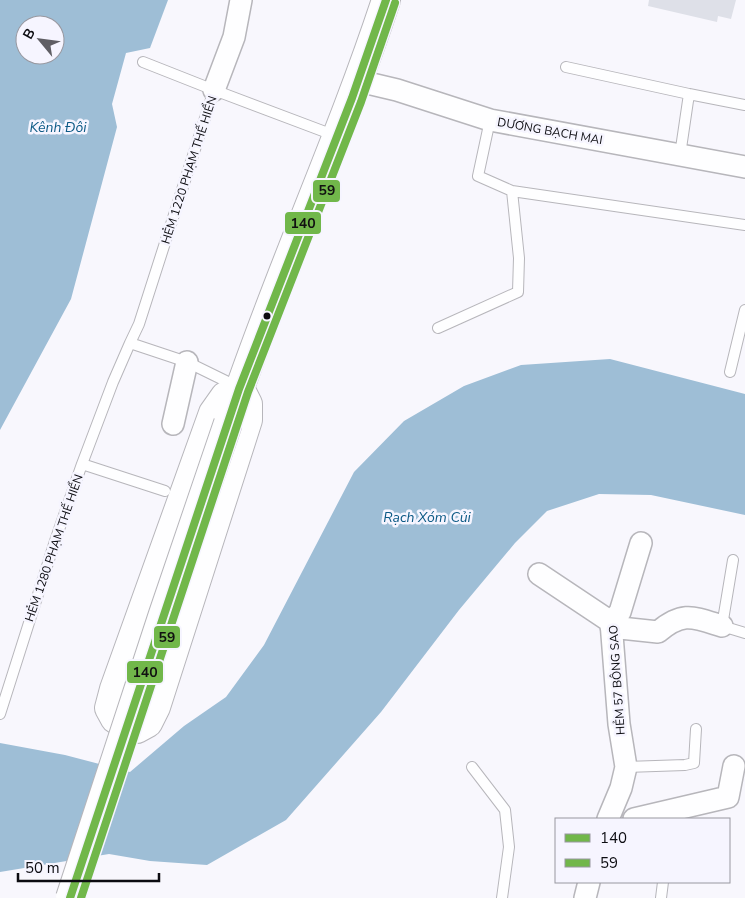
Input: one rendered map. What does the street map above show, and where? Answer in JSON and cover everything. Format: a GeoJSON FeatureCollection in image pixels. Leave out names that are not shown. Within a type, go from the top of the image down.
{"type":"FeatureCollection","features":[{"type":"Feature","properties":{"kind":"main road"},"geometry":{"type":"LineString","coordinates":[[70,898],[163,614],[240,388],[336,136],[359,81],[386,0]]}},
{"type":"Feature","properties":{"kind":"main road"},"geometry":{"type":"LineString","coordinates":[[240,388],[248,404],[248,420],[156,707],[148,723],[137,729],[115,719],[109,708],[114,689],[213,412],[225,396],[240,388]]}},
{"type":"Feature","properties":{"kind":"street"},"geometry":{"type":"LineString","coordinates":[[214,90],[234,36],[241,0]]}},
{"type":"Feature","properties":{"kind":"street","name":"DƯƠNG BẠCH MAI"},"geometry":{"type":"LineString","coordinates":[[359,81],[397,90],[490,120],[745,167]]}},
{"type":"Feature","properties":{"kind":"street"},"geometry":{"type":"LineString","coordinates":[[173,424],[187,362]]}},
{"type":"Feature","properties":{"kind":"street","name":"HẺM 57 BÔNG SAO"},"geometry":{"type":"LineString","coordinates":[[608,818],[621,788],[626,767],[619,724],[611,624],[620,612],[641,543]]}},
{"type":"Feature","properties":{"kind":"street"},"geometry":{"type":"LineString","coordinates":[[539,574],[611,624],[658,632],[679,618],[697,618],[722,626]]}},
{"type":"Feature","properties":{"kind":"street"},"geometry":{"type":"LineString","coordinates":[[638,818],[728,796],[734,766]]}},
{"type":"Feature","properties":{"kind":"street"},"geometry":{"type":"LineString","coordinates":[[584,898],[589,883]]}},
{"type":"Feature","properties":{"kind":"lane"},"geometry":{"type":"LineString","coordinates":[[143,62],[214,90]]}},
{"type":"Feature","properties":{"kind":"lane"},"geometry":{"type":"LineString","coordinates":[[566,67],[689,94],[745,104]]}},
{"type":"Feature","properties":{"kind":"lane","name":"HẺM 1220 PHẠM THẾ HIỂN"},"geometry":{"type":"LineString","coordinates":[[82,464],[113,382],[142,315],[214,90],[336,136]]}},
{"type":"Feature","properties":{"kind":"lane"},"geometry":{"type":"LineString","coordinates":[[680,155],[689,94]]}},
{"type":"Feature","properties":{"kind":"lane"},"geometry":{"type":"LineString","coordinates":[[490,120],[478,176],[512,191],[745,225]]}},
{"type":"Feature","properties":{"kind":"lane"},"geometry":{"type":"LineString","coordinates":[[438,328],[518,292],[519,258],[512,191]]}},
{"type":"Feature","properties":{"kind":"lane"},"geometry":{"type":"LineString","coordinates":[[730,372],[745,310]]}},
{"type":"Feature","properties":{"kind":"lane"},"geometry":{"type":"LineString","coordinates":[[130,343],[187,362],[240,388]]}},
{"type":"Feature","properties":{"kind":"lane","name":"HẺM 1280 PHẠM THẾ HIỂN"},"geometry":{"type":"LineString","coordinates":[[0,714],[55,541],[82,464],[166,491]]}},
{"type":"Feature","properties":{"kind":"lane"},"geometry":{"type":"LineString","coordinates":[[733,560],[722,626],[745,633]]}},
{"type":"Feature","properties":{"kind":"lane"},"geometry":{"type":"LineString","coordinates":[[626,767],[694,763],[696,729]]}},
{"type":"Feature","properties":{"kind":"lane"},"geometry":{"type":"LineString","coordinates":[[472,767],[505,810],[509,847],[502,898]]}},
{"type":"Feature","properties":{"kind":"lane"},"geometry":{"type":"LineString","coordinates":[[661,898],[663,883]]}},
{"type":"Feature","properties":{"kind":"water","name":"Kênh Đôi"},"geometry":{"type":"Polygon","coordinates":[[[0,0],[168,0],[150,48],[126,53],[112,104],[117,127],[71,299],[0,430],[0,0]]]}},
{"type":"Feature","properties":{"kind":"water","name":"Rạch Xóm Củi"},"geometry":{"type":"Polygon","coordinates":[[[610,359],[745,394],[745,515],[651,495],[599,494],[547,511],[515,543],[459,610],[381,712],[286,820],[207,865],[150,861],[109,854],[0,872],[0,743],[65,755],[130,772],[184,726],[226,697],[264,645],[354,472],[404,421],[464,386],[521,365],[610,359]]]}},
{"type":"Feature","properties":{"kind":"building"},"geometry":{"type":"Polygon","coordinates":[[[649,0],[736,0],[731,19],[718,16],[717,22],[648,6],[649,0]]]}},
{"type":"Feature","properties":{"kind":"transit line","name":"140"},"geometry":{"type":"LineString","coordinates":[[70,898],[239,389],[352,98],[386,0]]}},
{"type":"Feature","properties":{"kind":"transit line","name":"59"},"geometry":{"type":"LineString","coordinates":[[81,898],[248,392],[361,102],[395,3]]}}]}
